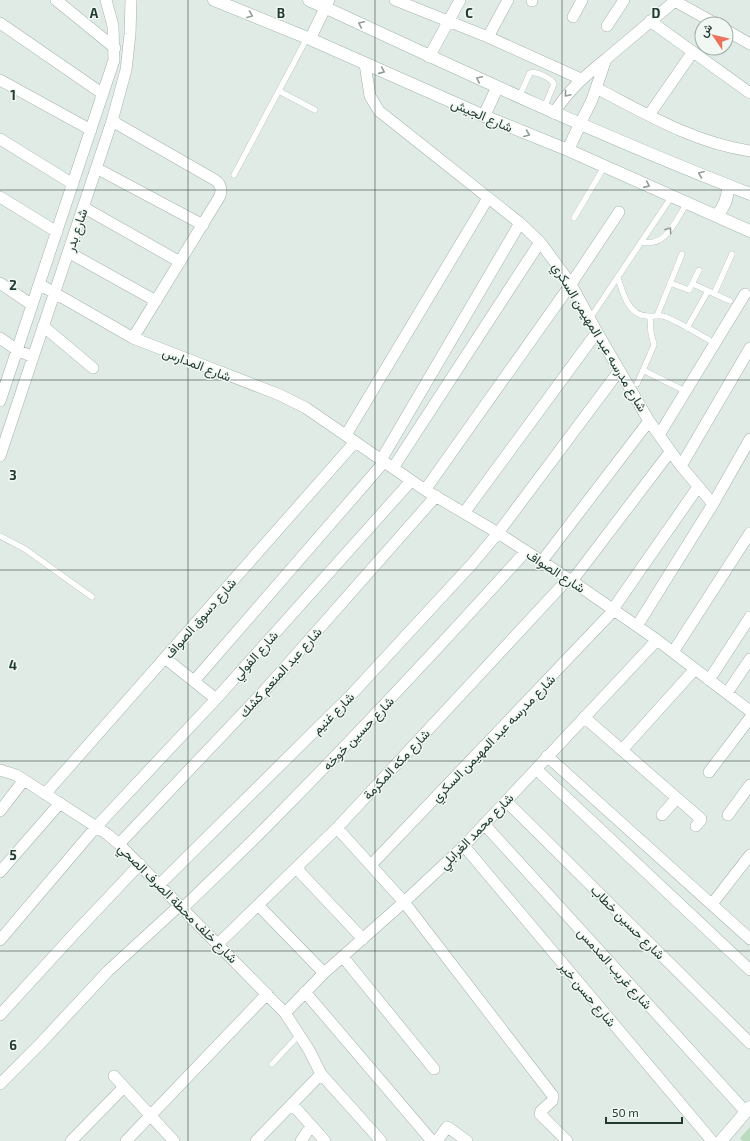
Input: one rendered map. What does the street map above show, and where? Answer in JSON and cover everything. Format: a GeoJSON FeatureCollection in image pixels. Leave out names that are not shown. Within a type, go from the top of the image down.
{"type":"FeatureCollection","features":[{"type":"Feature","properties":{"kind":"main road","name":"شارع الجيش"},"geometry":{"type":"LineString","coordinates":[[214,0],[308,39],[484,116],[568,150],[750,231]]}},
{"type":"Feature","properties":{"kind":"main road"},"geometry":{"type":"LineString","coordinates":[[309,0],[327,4],[429,56],[497,88],[750,194]]}},
{"type":"Feature","properties":{"kind":"main road"},"geometry":{"type":"LineString","coordinates":[[484,116],[497,88]]}},
{"type":"Feature","properties":{"kind":"main road"},"geometry":{"type":"LineString","coordinates":[[568,150],[580,124]]}},
{"type":"Feature","properties":{"kind":"main road"},"geometry":{"type":"LineString","coordinates":[[716,216],[727,199],[728,186]]}},
{"type":"Feature","properties":{"kind":"main road"},"geometry":{"type":"LineString","coordinates":[[721,1141],[748,1110]]}},
{"type":"Feature","properties":{"kind":"street"},"geometry":{"type":"LineString","coordinates":[[56,0],[115,48]]}},
{"type":"Feature","properties":{"kind":"street","name":"شارع بدر"},"geometry":{"type":"LineString","coordinates":[[1,395],[114,60],[115,48],[113,26],[106,0]]}},
{"type":"Feature","properties":{"kind":"street","name":"شارع بدر"},"geometry":{"type":"LineString","coordinates":[[0,456],[112,121],[126,70],[130,34],[131,0]]}},
{"type":"Feature","properties":{"kind":"street"},"geometry":{"type":"LineString","coordinates":[[395,0],[488,37],[581,79]]}},
{"type":"Feature","properties":{"kind":"street"},"geometry":{"type":"LineString","coordinates":[[429,56],[460,0]]}},
{"type":"Feature","properties":{"kind":"street"},"geometry":{"type":"LineString","coordinates":[[488,37],[508,0]]}},
{"type":"Feature","properties":{"kind":"street"},"geometry":{"type":"LineString","coordinates":[[573,17],[582,0]]}},
{"type":"Feature","properties":{"kind":"street"},"geometry":{"type":"LineString","coordinates":[[606,26],[624,0]]}},
{"type":"Feature","properties":{"kind":"street"},"geometry":{"type":"LineString","coordinates":[[549,110],[562,100],[581,79],[675,0],[702,16]]}},
{"type":"Feature","properties":{"kind":"street"},"geometry":{"type":"LineString","coordinates":[[308,39],[327,4]]}},
{"type":"Feature","properties":{"kind":"street"},"geometry":{"type":"LineString","coordinates":[[650,21],[692,53],[750,93]]}},
{"type":"Feature","properties":{"kind":"street"},"geometry":{"type":"LineString","coordinates":[[0,23],[103,94]]}},
{"type":"Feature","properties":{"kind":"street"},"geometry":{"type":"LineString","coordinates":[[734,35],[750,44]]}},
{"type":"Feature","properties":{"kind":"street"},"geometry":{"type":"LineString","coordinates":[[649,115],[692,53]]}},
{"type":"Feature","properties":{"kind":"street"},"geometry":{"type":"LineString","coordinates":[[580,124],[587,113],[606,59]]}},
{"type":"Feature","properties":{"kind":"street","name":"شارع مدرسه عبد المهيمن السكري"},"geometry":{"type":"LineString","coordinates":[[365,64],[370,96],[379,111],[520,223],[540,242],[571,284],[649,421],[670,452],[713,504]]}},
{"type":"Feature","properties":{"kind":"street"},"geometry":{"type":"LineString","coordinates":[[0,80],[91,130]]}},
{"type":"Feature","properties":{"kind":"street"},"geometry":{"type":"LineString","coordinates":[[596,88],[674,128],[703,140],[750,151]]}},
{"type":"Feature","properties":{"kind":"street"},"geometry":{"type":"LineString","coordinates":[[112,121],[218,183],[221,187],[220,196],[133,338]]}},
{"type":"Feature","properties":{"kind":"street"},"geometry":{"type":"LineString","coordinates":[[0,139],[73,184]]}},
{"type":"Feature","properties":{"kind":"street"},"geometry":{"type":"LineString","coordinates":[[96,168],[202,225]]}},
{"type":"Feature","properties":{"kind":"street"},"geometry":{"type":"LineString","coordinates":[[0,197],[57,232]]}},
{"type":"Feature","properties":{"kind":"street"},"geometry":{"type":"LineString","coordinates":[[346,435],[488,198]]}},
{"type":"Feature","properties":{"kind":"street"},"geometry":{"type":"LineString","coordinates":[[83,207],[180,262]]}},
{"type":"Feature","properties":{"kind":"street"},"geometry":{"type":"LineString","coordinates":[[425,490],[571,284],[619,212]]}},
{"type":"Feature","properties":{"kind":"street"},"geometry":{"type":"LineString","coordinates":[[386,463],[520,223]]}},
{"type":"Feature","properties":{"kind":"street"},"geometry":{"type":"LineString","coordinates":[[194,681],[386,463],[540,242]]}},
{"type":"Feature","properties":{"kind":"street"},"geometry":{"type":"LineString","coordinates":[[68,252],[156,301]]}},
{"type":"Feature","properties":{"kind":"street"},"geometry":{"type":"LineString","coordinates":[[0,283],[32,305]]}},
{"type":"Feature","properties":{"kind":"street","name":"شارع المدارس"},"geometry":{"type":"LineString","coordinates":[[39,284],[133,338],[294,401],[355,442]]}},
{"type":"Feature","properties":{"kind":"street"},"geometry":{"type":"LineString","coordinates":[[659,435],[745,294]]}},
{"type":"Feature","properties":{"kind":"street"},"geometry":{"type":"LineString","coordinates":[[44,326],[93,368]]}},
{"type":"Feature","properties":{"kind":"street"},"geometry":{"type":"LineString","coordinates":[[464,513],[597,332]]}},
{"type":"Feature","properties":{"kind":"street"},"geometry":{"type":"LineString","coordinates":[[0,338],[17,350],[33,357]]}},
{"type":"Feature","properties":{"kind":"street"},"geometry":{"type":"LineString","coordinates":[[681,466],[750,348]]}},
{"type":"Feature","properties":{"kind":"street","name":"شارع غنيم"},"geometry":{"type":"LineString","coordinates":[[160,884],[351,695],[472,564],[498,533],[620,371]]}},
{"type":"Feature","properties":{"kind":"street"},"geometry":{"type":"LineString","coordinates":[[542,562],[649,421]]}},
{"type":"Feature","properties":{"kind":"street"},"geometry":{"type":"LineString","coordinates":[[637,626],[713,504],[750,439]]}},
{"type":"Feature","properties":{"kind":"street","name":"شارع الصواف"},"geometry":{"type":"LineString","coordinates":[[355,442],[425,490],[498,533],[570,580],[657,640],[750,711]]}},
{"type":"Feature","properties":{"kind":"street","name":"شارع دسوق الصواف"},"geometry":{"type":"LineString","coordinates":[[45,794],[355,442]]}},
{"type":"Feature","properties":{"kind":"street","name":"شارع مكه المكرمة"},"geometry":{"type":"LineString","coordinates":[[218,944],[337,828],[570,580],[670,452]]}},
{"type":"Feature","properties":{"kind":"street","name":"شارع الفولي"},"geometry":{"type":"LineString","coordinates":[[0,940],[96,827],[216,699],[411,480]]}},
{"type":"Feature","properties":{"kind":"street","name":"شارع مدرسه عبد المهيمن السكري"},"geometry":{"type":"LineString","coordinates":[[371,865],[614,610],[698,487]]}},
{"type":"Feature","properties":{"kind":"street","name":"شارع عبد المنعم كشك"},"geometry":{"type":"LineString","coordinates":[[119,844],[265,690],[436,496]]}},
{"type":"Feature","properties":{"kind":"street"},"geometry":{"type":"LineString","coordinates":[[673,652],[750,533]]}},
{"type":"Feature","properties":{"kind":"street","name":"شارع حسين خوخه"},"geometry":{"type":"LineString","coordinates":[[0,1084],[39,1045],[108,970],[181,906],[271,822],[445,642],[526,551]]}},
{"type":"Feature","properties":{"kind":"street"},"geometry":{"type":"LineString","coordinates":[[709,680],[750,617]]}},
{"type":"Feature","properties":{"kind":"street","name":"شارع محمد الغرابلي"},"geometry":{"type":"LineString","coordinates":[[285,1013],[324,973],[464,846],[657,640]]}},
{"type":"Feature","properties":{"kind":"street"},"geometry":{"type":"LineString","coordinates":[[165,658],[216,699]]}},
{"type":"Feature","properties":{"kind":"street"},"geometry":{"type":"LineString","coordinates":[[727,693],[750,659]]}},
{"type":"Feature","properties":{"kind":"street"},"geometry":{"type":"LineString","coordinates":[[622,750],[695,669]]}},
{"type":"Feature","properties":{"kind":"street"},"geometry":{"type":"LineString","coordinates":[[584,717],[701,819],[696,826]]}},
{"type":"Feature","properties":{"kind":"street"},"geometry":{"type":"LineString","coordinates":[[709,772],[750,718]]}},
{"type":"Feature","properties":{"kind":"street"},"geometry":{"type":"LineString","coordinates":[[547,756],[750,937]]}},
{"type":"Feature","properties":{"kind":"street"},"geometry":{"type":"LineString","coordinates":[[536,769],[750,970]]}},
{"type":"Feature","properties":{"kind":"street","name":"شارع خلف محطة الصرف الصحي"},"geometry":{"type":"LineString","coordinates":[[0,770],[16,775],[96,827],[119,844],[140,864],[285,1013],[314,1058],[320,1074],[381,1141]]}},
{"type":"Feature","properties":{"kind":"street"},"geometry":{"type":"LineString","coordinates":[[0,811],[24,780]]}},
{"type":"Feature","properties":{"kind":"street"},"geometry":{"type":"LineString","coordinates":[[728,815],[750,785]]}},
{"type":"Feature","properties":{"kind":"street"},"geometry":{"type":"LineString","coordinates":[[662,815],[677,798]]}},
{"type":"Feature","properties":{"kind":"street","name":"شارع حسين خطاب"},"geometry":{"type":"LineString","coordinates":[[506,801],[750,1043]]}},
{"type":"Feature","properties":{"kind":"street"},"geometry":{"type":"LineString","coordinates":[[0,872],[60,803]]}},
{"type":"Feature","properties":{"kind":"street","name":"شارع غريب المدمس"},"geometry":{"type":"LineString","coordinates":[[484,824],[748,1110]]}},
{"type":"Feature","properties":{"kind":"street"},"geometry":{"type":"LineString","coordinates":[[337,828],[404,902],[553,1096],[552,1101],[541,1111],[540,1114],[567,1141]]}},
{"type":"Feature","properties":{"kind":"street","name":"شارع حسن خير"},"geometry":{"type":"LineString","coordinates":[[464,846],[712,1141]]}},
{"type":"Feature","properties":{"kind":"street"},"geometry":{"type":"LineString","coordinates":[[712,904],[750,855]]}},
{"type":"Feature","properties":{"kind":"street"},"geometry":{"type":"LineString","coordinates":[[0,1015],[140,864]]}},
{"type":"Feature","properties":{"kind":"street"},"geometry":{"type":"LineString","coordinates":[[296,868],[363,939]]}},
{"type":"Feature","properties":{"kind":"street"},"geometry":{"type":"LineString","coordinates":[[258,905],[324,973]]}},
{"type":"Feature","properties":{"kind":"street"},"geometry":{"type":"LineString","coordinates":[[343,957],[434,1069]]}},
{"type":"Feature","properties":{"kind":"street"},"geometry":{"type":"LineString","coordinates":[[305,992],[432,1141]]}},
{"type":"Feature","properties":{"kind":"street"},"geometry":{"type":"LineString","coordinates":[[126,1141],[267,994]]}},
{"type":"Feature","properties":{"kind":"street"},"geometry":{"type":"LineString","coordinates":[[256,1141],[320,1074]]}},
{"type":"Feature","properties":{"kind":"street"},"geometry":{"type":"LineString","coordinates":[[114,1076],[174,1141]]}},
{"type":"Feature","properties":{"kind":"street"},"geometry":{"type":"LineString","coordinates":[[71,1141],[124,1087]]}},
{"type":"Feature","properties":{"kind":"street"},"geometry":{"type":"LineString","coordinates":[[292,1104],[325,1141]]}},
{"type":"Feature","properties":{"kind":"street"},"geometry":{"type":"LineString","coordinates":[[301,1141],[312,1126]]}},
{"type":"Feature","properties":{"kind":"street"},"geometry":{"type":"LineString","coordinates":[[437,1141],[447,1128],[467,1141]]}},
{"type":"Feature","properties":{"kind":"lane"},"geometry":{"type":"LineString","coordinates":[[234,176],[308,39]]}},
{"type":"Feature","properties":{"kind":"lane"},"geometry":{"type":"LineString","coordinates":[[519,97],[530,73],[534,72],[553,81],[554,84],[549,110]]}},
{"type":"Feature","properties":{"kind":"lane"},"geometry":{"type":"LineString","coordinates":[[279,91],[315,110]]}},
{"type":"Feature","properties":{"kind":"lane"},"geometry":{"type":"LineString","coordinates":[[574,218],[604,166]]}},
{"type":"Feature","properties":{"kind":"lane"},"geometry":{"type":"LineString","coordinates":[[594,314],[672,196]]}},
{"type":"Feature","properties":{"kind":"lane"},"geometry":{"type":"LineString","coordinates":[[642,242],[652,243],[663,238],[687,203]]}},
{"type":"Feature","properties":{"kind":"lane"},"geometry":{"type":"LineString","coordinates":[[657,316],[682,254]]}},
{"type":"Feature","properties":{"kind":"lane"},"geometry":{"type":"LineString","coordinates":[[714,294],[732,254]]}},
{"type":"Feature","properties":{"kind":"lane"},"geometry":{"type":"LineString","coordinates":[[670,283],[687,290],[690,289],[699,270]]}},
{"type":"Feature","properties":{"kind":"lane"},"geometry":{"type":"LineString","coordinates":[[618,278],[625,299],[632,309],[642,316],[665,316],[709,340]]}},
{"type":"Feature","properties":{"kind":"lane"},"geometry":{"type":"LineString","coordinates":[[693,284],[730,301]]}},
{"type":"Feature","properties":{"kind":"lane"},"geometry":{"type":"LineString","coordinates":[[687,328],[708,291]]}},
{"type":"Feature","properties":{"kind":"lane"},"geometry":{"type":"LineString","coordinates":[[637,384],[654,345],[651,333],[650,317]]}},
{"type":"Feature","properties":{"kind":"lane"},"geometry":{"type":"LineString","coordinates":[[643,370],[683,390]]}},
{"type":"Feature","properties":{"kind":"lane"},"geometry":{"type":"LineString","coordinates":[[0,536],[25,549],[92,597]]}},
{"type":"Feature","properties":{"kind":"lane"},"geometry":{"type":"LineString","coordinates":[[272,1064],[299,1035]]}},
{"type":"Feature","properties":{"kind":"green space"},"geometry":{"type":"Polygon","coordinates":[[[750,1127],[750,1141],[742,1141],[740,1138],[750,1127]]]}}]}
